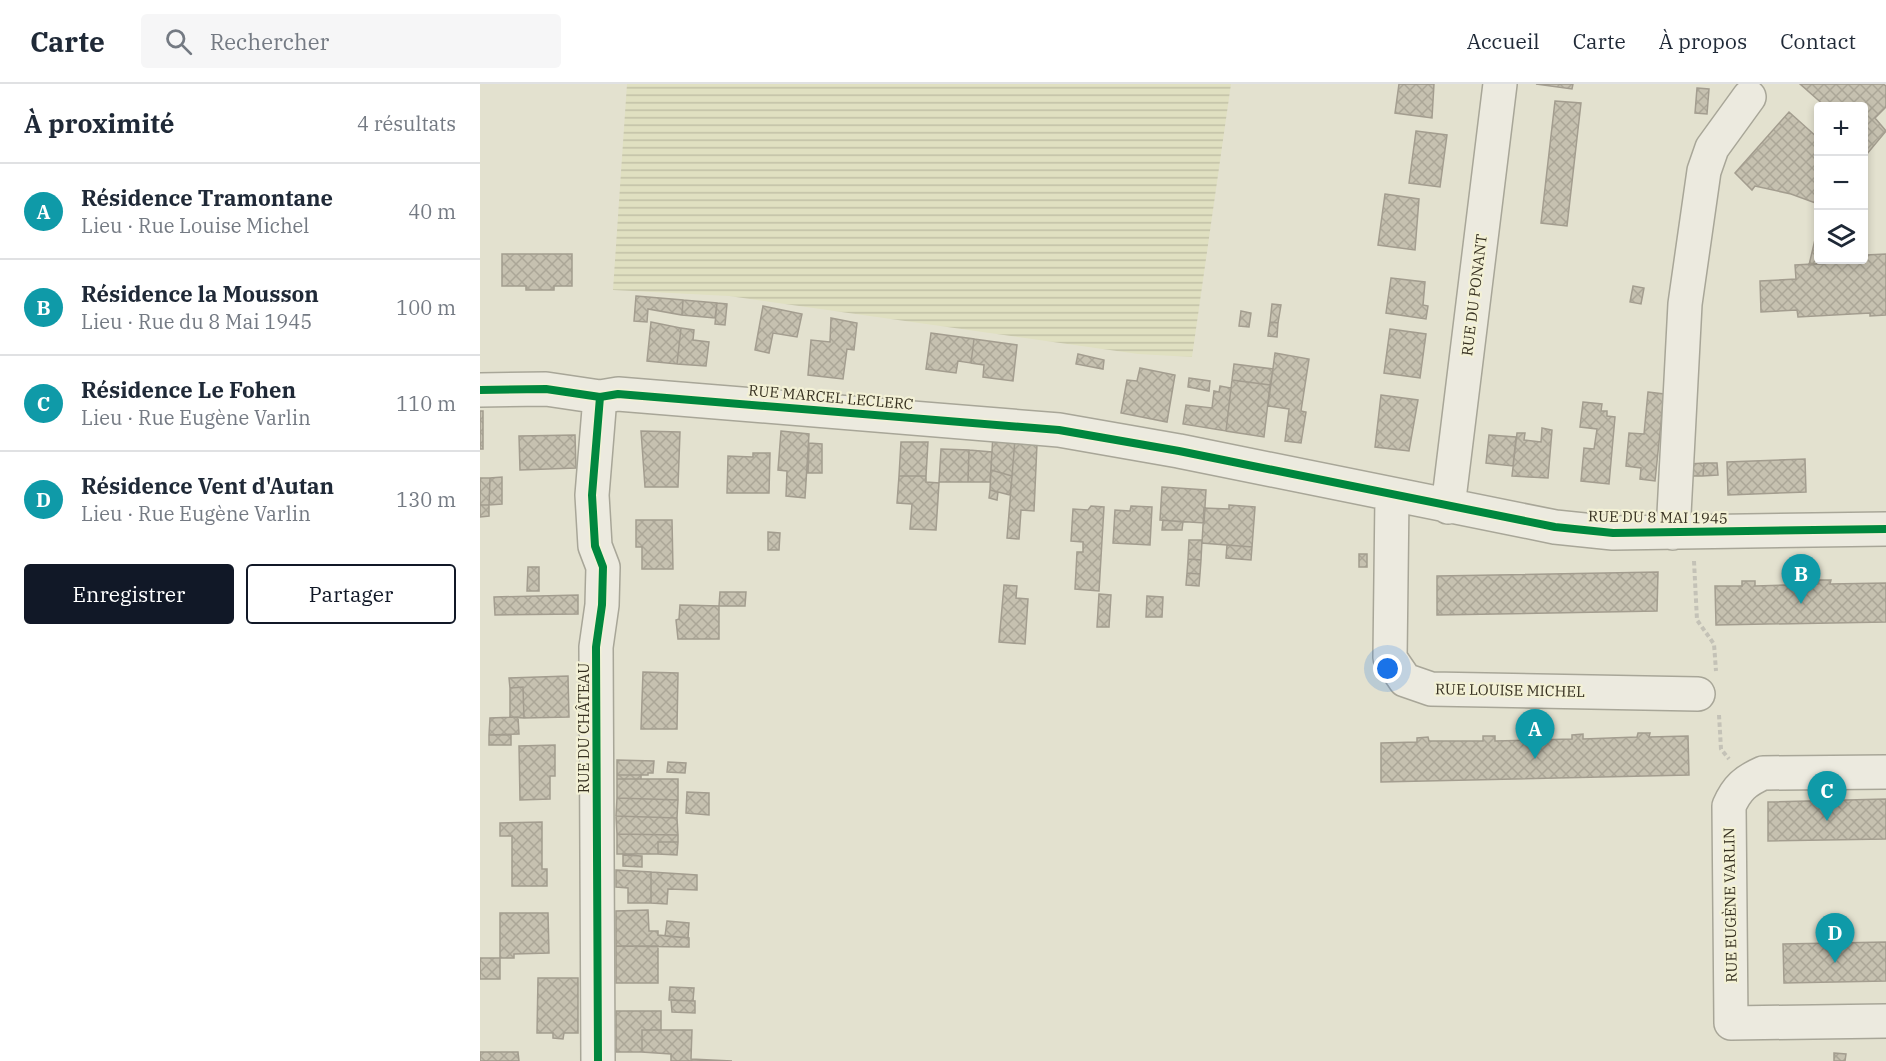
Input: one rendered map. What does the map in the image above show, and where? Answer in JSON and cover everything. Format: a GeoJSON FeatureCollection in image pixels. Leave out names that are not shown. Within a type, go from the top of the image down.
{"type":"FeatureCollection","features":[{"type":"Feature","properties":{"kind":"street","name":"RUE DU PONANT"},"geometry":{"type":"LineString","coordinates":[[1448,507],[1500,84]]}},
{"type":"Feature","properties":{"kind":"street"},"geometry":{"type":"LineString","coordinates":[[1683,533],[1684,304],[1704,171],[1712,148],[1749,97]]}},
{"type":"Feature","properties":{"kind":"street","name":"RUE MARCEL LECLERC"},"geometry":{"type":"LineString","coordinates":[[480,390],[546,389],[600,397],[618,394],[1059,430],[1179,451],[1377,492]]}},
{"type":"Feature","properties":{"kind":"street","name":"RUE DU CHÂTEAU"},"geometry":{"type":"LineString","coordinates":[[598,1061],[596,647],[602,605],[603,567],[595,546],[592,495],[600,397]]}},
{"type":"Feature","properties":{"kind":"street","name":"RUE DU 8 MAI 1945"},"geometry":{"type":"LineString","coordinates":[[1377,492],[1555,527],[1613,533],[1886,530]]}},
{"type":"Feature","properties":{"kind":"street","name":"RUE LOUISE MICHEL"},"geometry":{"type":"LineString","coordinates":[[1377,492],[1390,658],[1405,680],[1431,689],[1711,692]]}},
{"type":"Feature","properties":{"kind":"street"},"geometry":{"type":"LineString","coordinates":[[1745,781],[1763,772],[1886,772]]}},
{"type":"Feature","properties":{"kind":"street","name":"RUE EUGÈNE VARLIN"},"geometry":{"type":"LineString","coordinates":[[1745,781],[1735,792],[1729,806],[1731,1023],[1886,1021]]}},
{"type":"Feature","properties":{"kind":"path"},"geometry":{"type":"LineString","coordinates":[[1683,533],[1696,620],[1714,644],[1711,692],[1721,749],[1745,781]]}},
{"type":"Feature","properties":{"kind":"green space"},"geometry":{"type":"Polygon","coordinates":[[[627,84],[1231,84],[1192,357],[1138,354],[729,296],[613,290],[627,84]]]}},
{"type":"Feature","properties":{"kind":"building"},"geometry":{"type":"Polygon","coordinates":[[[1399,84],[1434,84],[1432,118],[1395,113],[1399,84]]]}},
{"type":"Feature","properties":{"kind":"building"},"geometry":{"type":"Polygon","coordinates":[[[1536,84],[1573,84],[1572,89],[1536,84]]]}},
{"type":"Feature","properties":{"kind":"building"},"geometry":{"type":"Polygon","coordinates":[[[1800,84],[1883,84],[1886,86],[1886,107],[1875,118],[1886,131],[1868,153],[1868,102],[1820,102],[1800,84]]]}},
{"type":"Feature","properties":{"kind":"building"},"geometry":{"type":"Polygon","coordinates":[[[1697,88],[1709,89],[1707,114],[1695,113],[1697,88]]]}},
{"type":"Feature","properties":{"kind":"building"},"geometry":{"type":"Polygon","coordinates":[[[1555,101],[1581,103],[1567,226],[1541,223],[1555,101]]]}},
{"type":"Feature","properties":{"kind":"building"},"geometry":{"type":"Polygon","coordinates":[[[1789,112],[1814,134],[1814,203],[1791,194],[1755,186],[1752,190],[1735,173],[1789,112]]]}},
{"type":"Feature","properties":{"kind":"building"},"geometry":{"type":"Polygon","coordinates":[[[1416,131],[1447,135],[1440,187],[1409,183],[1416,131]]]}},
{"type":"Feature","properties":{"kind":"building"},"geometry":{"type":"Polygon","coordinates":[[[1385,194],[1419,199],[1415,250],[1378,245],[1385,194]]]}},
{"type":"Feature","properties":{"kind":"building"},"geometry":{"type":"Polygon","coordinates":[[[1814,244],[1814,264],[1820,264],[1809,265],[1814,244]]]}},
{"type":"Feature","properties":{"kind":"building"},"geometry":{"type":"Polygon","coordinates":[[[502,254],[572,254],[572,286],[554,286],[554,290],[526,290],[526,286],[502,286],[502,254]]]}},
{"type":"Feature","properties":{"kind":"building"},"geometry":{"type":"Polygon","coordinates":[[[1886,254],[1886,315],[1870,316],[1870,313],[1798,317],[1797,310],[1761,312],[1760,281],[1796,279],[1795,265],[1868,264],[1868,255],[1886,254]]]}},
{"type":"Feature","properties":{"kind":"building"},"geometry":{"type":"Polygon","coordinates":[[[1391,278],[1425,282],[1423,305],[1428,306],[1426,319],[1386,313],[1391,278]]]}},
{"type":"Feature","properties":{"kind":"building"},"geometry":{"type":"Polygon","coordinates":[[[1633,286],[1644,288],[1641,304],[1630,302],[1633,286]]]}},
{"type":"Feature","properties":{"kind":"building"},"geometry":{"type":"Polygon","coordinates":[[[636,296],[683,300],[682,315],[648,309],[647,322],[634,321],[636,296]]]}},
{"type":"Feature","properties":{"kind":"building"},"geometry":{"type":"Polygon","coordinates":[[[683,300],[717,303],[715,318],[682,315],[683,300]]]}},
{"type":"Feature","properties":{"kind":"building"},"geometry":{"type":"Polygon","coordinates":[[[717,303],[727,304],[725,325],[715,324],[717,303]]]}},
{"type":"Feature","properties":{"kind":"building"},"geometry":{"type":"Polygon","coordinates":[[[1272,304],[1281,305],[1278,323],[1270,322],[1272,304]]]}},
{"type":"Feature","properties":{"kind":"building"},"geometry":{"type":"Polygon","coordinates":[[[763,306],[802,314],[797,337],[773,333],[769,353],[755,350],[763,306]]]}},
{"type":"Feature","properties":{"kind":"building"},"geometry":{"type":"Polygon","coordinates":[[[1241,311],[1251,313],[1249,327],[1239,326],[1241,311]]]}},
{"type":"Feature","properties":{"kind":"building"},"geometry":{"type":"Polygon","coordinates":[[[831,318],[857,323],[854,350],[847,349],[843,379],[808,375],[811,340],[830,342],[831,318]]]}},
{"type":"Feature","properties":{"kind":"building"},"geometry":{"type":"Polygon","coordinates":[[[651,322],[681,328],[677,364],[647,361],[651,322]]]}},
{"type":"Feature","properties":{"kind":"building"},"geometry":{"type":"Polygon","coordinates":[[[1270,322],[1278,323],[1277,337],[1268,336],[1270,322]]]}},
{"type":"Feature","properties":{"kind":"building"},"geometry":{"type":"Polygon","coordinates":[[[681,328],[694,330],[693,340],[709,342],[706,366],[677,364],[681,328]]]}},
{"type":"Feature","properties":{"kind":"building"},"geometry":{"type":"Polygon","coordinates":[[[1390,329],[1426,334],[1420,378],[1384,373],[1390,329]]]}},
{"type":"Feature","properties":{"kind":"building"},"geometry":{"type":"Polygon","coordinates":[[[931,333],[974,339],[971,363],[958,361],[956,373],[926,369],[931,333]]]}},
{"type":"Feature","properties":{"kind":"building"},"geometry":{"type":"Polygon","coordinates":[[[974,339],[1017,345],[1013,381],[983,377],[984,365],[971,363],[974,339]]]}},
{"type":"Feature","properties":{"kind":"building"},"geometry":{"type":"Polygon","coordinates":[[[1275,353],[1309,359],[1301,411],[1306,412],[1301,443],[1285,441],[1289,409],[1268,406],[1275,353]]]}},
{"type":"Feature","properties":{"kind":"building"},"geometry":{"type":"Polygon","coordinates":[[[1078,354],[1104,360],[1103,369],[1076,364],[1078,354]]]}},
{"type":"Feature","properties":{"kind":"building"},"geometry":{"type":"Polygon","coordinates":[[[1234,364],[1273,369],[1270,385],[1232,380],[1234,364]]]}},
{"type":"Feature","properties":{"kind":"building"},"geometry":{"type":"Polygon","coordinates":[[[1140,368],[1175,375],[1167,422],[1121,413],[1127,380],[1137,381],[1140,368]]]}},
{"type":"Feature","properties":{"kind":"building"},"geometry":{"type":"Polygon","coordinates":[[[1189,378],[1210,381],[1209,391],[1188,387],[1189,378]]]}},
{"type":"Feature","properties":{"kind":"building"},"geometry":{"type":"Polygon","coordinates":[[[1232,380],[1270,385],[1264,437],[1226,431],[1232,380]]]}},
{"type":"Feature","properties":{"kind":"building"},"geometry":{"type":"Polygon","coordinates":[[[1220,386],[1231,388],[1226,431],[1183,424],[1186,405],[1212,408],[1214,391],[1219,392],[1220,386]]]}},
{"type":"Feature","properties":{"kind":"building"},"geometry":{"type":"Polygon","coordinates":[[[1648,392],[1664,394],[1655,481],[1640,479],[1641,468],[1626,466],[1629,433],[1644,434],[1648,392]]]}},
{"type":"Feature","properties":{"kind":"building"},"geometry":{"type":"Polygon","coordinates":[[[1381,395],[1418,400],[1409,451],[1375,447],[1381,395]]]}},
{"type":"Feature","properties":{"kind":"building"},"geometry":{"type":"Polygon","coordinates":[[[1583,402],[1602,404],[1601,411],[1607,411],[1607,416],[1615,417],[1609,484],[1581,481],[1584,448],[1594,449],[1597,429],[1580,427],[1583,402]]]}},
{"type":"Feature","properties":{"kind":"building"},"geometry":{"type":"Polygon","coordinates":[[[480,411],[483,411],[483,449],[480,449],[480,411]]]}},
{"type":"Feature","properties":{"kind":"building"},"geometry":{"type":"Polygon","coordinates":[[[1542,428],[1552,430],[1548,478],[1512,476],[1517,433],[1525,433],[1524,440],[1541,442],[1542,428]]]}},
{"type":"Feature","properties":{"kind":"building"},"geometry":{"type":"Polygon","coordinates":[[[641,431],[680,432],[678,487],[645,487],[641,431]]]}},
{"type":"Feature","properties":{"kind":"building"},"geometry":{"type":"Polygon","coordinates":[[[781,431],[809,434],[805,498],[786,496],[787,471],[778,470],[781,431]]]}},
{"type":"Feature","properties":{"kind":"building"},"geometry":{"type":"Polygon","coordinates":[[[993,433],[1015,439],[1012,476],[991,470],[993,433]]]}},
{"type":"Feature","properties":{"kind":"building"},"geometry":{"type":"Polygon","coordinates":[[[575,435],[576,468],[520,470],[519,436],[575,435]]]}},
{"type":"Feature","properties":{"kind":"building"},"geometry":{"type":"Polygon","coordinates":[[[1489,435],[1516,437],[1513,466],[1486,463],[1489,435]]]}},
{"type":"Feature","properties":{"kind":"building"},"geometry":{"type":"Polygon","coordinates":[[[1015,439],[1037,444],[1034,511],[1021,510],[1019,539],[1007,538],[1015,439]]]}},
{"type":"Feature","properties":{"kind":"building"},"geometry":{"type":"Polygon","coordinates":[[[901,442],[928,442],[926,476],[899,476],[901,442]]]}},
{"type":"Feature","properties":{"kind":"building"},"geometry":{"type":"Polygon","coordinates":[[[809,443],[822,444],[822,473],[808,473],[809,443]]]}},
{"type":"Feature","properties":{"kind":"building"},"geometry":{"type":"Polygon","coordinates":[[[941,449],[969,450],[968,482],[939,482],[941,449]]]}},
{"type":"Feature","properties":{"kind":"building"},"geometry":{"type":"Polygon","coordinates":[[[969,450],[992,452],[990,482],[968,482],[969,450]]]}},
{"type":"Feature","properties":{"kind":"building"},"geometry":{"type":"Polygon","coordinates":[[[753,453],[770,453],[769,493],[727,493],[728,456],[753,457],[753,453]]]}},
{"type":"Feature","properties":{"kind":"building"},"geometry":{"type":"Polygon","coordinates":[[[1805,459],[1806,492],[1728,495],[1727,462],[1805,459]]]}},
{"type":"Feature","properties":{"kind":"building"},"geometry":{"type":"Polygon","coordinates":[[[1704,463],[1717,463],[1718,475],[1703,476],[1704,463]]]}},
{"type":"Feature","properties":{"kind":"building"},"geometry":{"type":"Polygon","coordinates":[[[1704,463],[1703,476],[1690,476],[1689,464],[1704,463]]]}},
{"type":"Feature","properties":{"kind":"building"},"geometry":{"type":"Polygon","coordinates":[[[991,470],[1012,476],[1010,495],[990,490],[991,470]]]}},
{"type":"Feature","properties":{"kind":"building"},"geometry":{"type":"Polygon","coordinates":[[[899,476],[926,476],[926,482],[939,483],[936,530],[910,529],[912,504],[897,503],[899,476]]]}},
{"type":"Feature","properties":{"kind":"building"},"geometry":{"type":"Polygon","coordinates":[[[502,477],[502,504],[489,505],[490,478],[502,477]]]}},
{"type":"Feature","properties":{"kind":"building"},"geometry":{"type":"Polygon","coordinates":[[[480,478],[490,478],[489,505],[480,505],[480,478]]]}},
{"type":"Feature","properties":{"kind":"building"},"geometry":{"type":"Polygon","coordinates":[[[1162,487],[1206,490],[1204,523],[1160,520],[1162,487]]]}},
{"type":"Feature","properties":{"kind":"building"},"geometry":{"type":"Polygon","coordinates":[[[990,490],[998,492],[997,500],[989,498],[990,490]]]}},
{"type":"Feature","properties":{"kind":"building"},"geometry":{"type":"Polygon","coordinates":[[[480,505],[489,505],[489,516],[480,517],[480,505]]]}},
{"type":"Feature","properties":{"kind":"building"},"geometry":{"type":"Polygon","coordinates":[[[1229,505],[1255,507],[1252,547],[1202,543],[1204,508],[1229,509],[1229,505]]]}},
{"type":"Feature","properties":{"kind":"building"},"geometry":{"type":"Polygon","coordinates":[[[1091,506],[1104,507],[1099,591],[1075,589],[1077,552],[1083,552],[1083,542],[1071,541],[1073,509],[1088,510],[1091,506]]]}},
{"type":"Feature","properties":{"kind":"building"},"geometry":{"type":"Polygon","coordinates":[[[1131,506],[1152,507],[1150,545],[1113,543],[1115,510],[1130,511],[1131,506]]]}},
{"type":"Feature","properties":{"kind":"building"},"geometry":{"type":"Polygon","coordinates":[[[636,520],[672,520],[673,569],[642,569],[642,547],[636,547],[636,520]]]}},
{"type":"Feature","properties":{"kind":"building"},"geometry":{"type":"Polygon","coordinates":[[[1163,520],[1183,522],[1182,530],[1162,530],[1163,520]]]}},
{"type":"Feature","properties":{"kind":"building"},"geometry":{"type":"Polygon","coordinates":[[[768,532],[780,533],[779,550],[768,550],[768,532]]]}},
{"type":"Feature","properties":{"kind":"building"},"geometry":{"type":"Polygon","coordinates":[[[1189,540],[1202,540],[1201,560],[1188,559],[1189,540]]]}},
{"type":"Feature","properties":{"kind":"building"},"geometry":{"type":"Polygon","coordinates":[[[1227,545],[1252,547],[1251,560],[1226,558],[1227,545]]]}},
{"type":"Feature","properties":{"kind":"building"},"geometry":{"type":"Polygon","coordinates":[[[1359,554],[1367,554],[1367,567],[1359,567],[1359,554]]]}},
{"type":"Feature","properties":{"kind":"building"},"geometry":{"type":"Polygon","coordinates":[[[1188,559],[1201,560],[1200,574],[1187,573],[1188,559]]]}},
{"type":"Feature","properties":{"kind":"building"},"geometry":{"type":"Polygon","coordinates":[[[528,567],[539,567],[539,591],[527,591],[528,567]]]}},
{"type":"Feature","properties":{"kind":"building"},"geometry":{"type":"Polygon","coordinates":[[[1658,572],[1657,611],[1437,615],[1437,576],[1658,572]]]}},
{"type":"Feature","properties":{"kind":"building"},"geometry":{"type":"Polygon","coordinates":[[[1187,573],[1200,574],[1199,586],[1186,585],[1187,573]]]}},
{"type":"Feature","properties":{"kind":"building"},"geometry":{"type":"Polygon","coordinates":[[[1819,580],[1831,580],[1830,584],[1886,583],[1886,622],[1716,625],[1715,586],[1742,586],[1742,581],[1755,581],[1755,586],[1818,584],[1819,580]]]}},
{"type":"Feature","properties":{"kind":"building"},"geometry":{"type":"Polygon","coordinates":[[[1004,585],[1017,586],[1016,598],[1028,599],[1025,644],[999,642],[1004,585]]]}},
{"type":"Feature","properties":{"kind":"building"},"geometry":{"type":"Polygon","coordinates":[[[720,592],[746,592],[745,606],[719,606],[720,592]]]}},
{"type":"Feature","properties":{"kind":"building"},"geometry":{"type":"Polygon","coordinates":[[[1099,594],[1111,595],[1109,627],[1097,627],[1099,594]]]}},
{"type":"Feature","properties":{"kind":"building"},"geometry":{"type":"Polygon","coordinates":[[[578,595],[578,614],[495,615],[494,597],[578,595]]]}},
{"type":"Feature","properties":{"kind":"building"},"geometry":{"type":"Polygon","coordinates":[[[1147,596],[1163,597],[1162,617],[1146,617],[1147,596]]]}},
{"type":"Feature","properties":{"kind":"building"},"geometry":{"type":"Polygon","coordinates":[[[680,605],[719,606],[719,639],[678,639],[676,620],[679,619],[680,605]]]}},
{"type":"Feature","properties":{"kind":"building"},"geometry":{"type":"Polygon","coordinates":[[[643,672],[678,673],[677,729],[641,729],[643,672]]]}},
{"type":"Feature","properties":{"kind":"building"},"geometry":{"type":"Polygon","coordinates":[[[568,676],[569,717],[524,718],[523,687],[510,688],[509,678],[568,676]]]}},
{"type":"Feature","properties":{"kind":"building"},"geometry":{"type":"Polygon","coordinates":[[[523,687],[524,718],[510,717],[510,688],[523,687]]]}},
{"type":"Feature","properties":{"kind":"building"},"geometry":{"type":"Polygon","coordinates":[[[518,717],[519,734],[489,735],[490,718],[518,717]]]}},
{"type":"Feature","properties":{"kind":"building"},"geometry":{"type":"Polygon","coordinates":[[[1638,733],[1650,733],[1649,737],[1688,736],[1689,775],[1381,782],[1381,743],[1417,742],[1417,738],[1428,737],[1429,741],[1483,741],[1483,736],[1495,736],[1495,741],[1572,739],[1572,735],[1583,734],[1583,739],[1637,737],[1638,733]]]}},
{"type":"Feature","properties":{"kind":"building"},"geometry":{"type":"Polygon","coordinates":[[[489,735],[511,735],[511,745],[489,745],[489,735]]]}},
{"type":"Feature","properties":{"kind":"building"},"geometry":{"type":"Polygon","coordinates":[[[555,745],[555,776],[550,776],[550,799],[520,800],[519,746],[555,745]]]}},
{"type":"Feature","properties":{"kind":"building"},"geometry":{"type":"Polygon","coordinates":[[[617,760],[654,761],[653,773],[617,775],[617,760]]]}},
{"type":"Feature","properties":{"kind":"building"},"geometry":{"type":"Polygon","coordinates":[[[668,762],[686,763],[685,773],[667,772],[668,762]]]}},
{"type":"Feature","properties":{"kind":"building"},"geometry":{"type":"Polygon","coordinates":[[[617,775],[641,775],[641,779],[617,779],[617,775]]]}},
{"type":"Feature","properties":{"kind":"building"},"geometry":{"type":"Polygon","coordinates":[[[617,779],[678,779],[678,800],[617,798],[617,779]]]}},
{"type":"Feature","properties":{"kind":"building"},"geometry":{"type":"Polygon","coordinates":[[[687,792],[709,793],[709,815],[686,813],[687,792]]]}},
{"type":"Feature","properties":{"kind":"building"},"geometry":{"type":"Polygon","coordinates":[[[617,798],[678,800],[677,818],[616,816],[617,798]]]}},
{"type":"Feature","properties":{"kind":"building"},"geometry":{"type":"Polygon","coordinates":[[[1886,799],[1886,839],[1768,841],[1768,802],[1886,799]]]}},
{"type":"Feature","properties":{"kind":"building"},"geometry":{"type":"Polygon","coordinates":[[[616,816],[677,818],[678,835],[617,834],[616,816]]]}},
{"type":"Feature","properties":{"kind":"building"},"geometry":{"type":"Polygon","coordinates":[[[542,822],[542,869],[547,869],[547,886],[512,886],[512,836],[500,836],[500,823],[542,822]]]}},
{"type":"Feature","properties":{"kind":"building"},"geometry":{"type":"Polygon","coordinates":[[[617,834],[678,835],[678,842],[658,842],[658,854],[617,854],[617,834]]]}},
{"type":"Feature","properties":{"kind":"building"},"geometry":{"type":"Polygon","coordinates":[[[658,842],[678,842],[677,855],[658,854],[658,842]]]}},
{"type":"Feature","properties":{"kind":"building"},"geometry":{"type":"Polygon","coordinates":[[[623,855],[642,856],[642,867],[623,866],[623,855]]]}},
{"type":"Feature","properties":{"kind":"building"},"geometry":{"type":"Polygon","coordinates":[[[616,870],[651,872],[651,903],[628,903],[628,888],[616,887],[616,870]]]}},
{"type":"Feature","properties":{"kind":"building"},"geometry":{"type":"Polygon","coordinates":[[[651,872],[697,875],[697,890],[668,889],[667,904],[651,903],[651,872]]]}},
{"type":"Feature","properties":{"kind":"building"},"geometry":{"type":"Polygon","coordinates":[[[648,910],[649,931],[658,931],[658,935],[689,938],[689,947],[616,946],[616,911],[648,910]]]}},
{"type":"Feature","properties":{"kind":"building"},"geometry":{"type":"Polygon","coordinates":[[[500,913],[548,913],[549,953],[514,954],[514,958],[500,958],[500,913]]]}},
{"type":"Feature","properties":{"kind":"building"},"geometry":{"type":"Polygon","coordinates":[[[667,921],[689,923],[688,938],[665,936],[667,921]]]}},
{"type":"Feature","properties":{"kind":"building"},"geometry":{"type":"Polygon","coordinates":[[[1886,942],[1886,981],[1784,983],[1783,944],[1886,942]]]}},
{"type":"Feature","properties":{"kind":"building"},"geometry":{"type":"Polygon","coordinates":[[[616,946],[658,946],[658,983],[616,983],[616,946]]]}},
{"type":"Feature","properties":{"kind":"building"},"geometry":{"type":"Polygon","coordinates":[[[480,958],[500,958],[500,979],[480,979],[480,958]]]}},
{"type":"Feature","properties":{"kind":"building"},"geometry":{"type":"Polygon","coordinates":[[[538,978],[578,978],[578,1033],[564,1033],[563,1039],[553,1038],[553,1033],[537,1033],[538,978]]]}},
{"type":"Feature","properties":{"kind":"building"},"geometry":{"type":"Polygon","coordinates":[[[670,987],[694,988],[693,1001],[669,1000],[670,987]]]}},
{"type":"Feature","properties":{"kind":"building"},"geometry":{"type":"Polygon","coordinates":[[[671,1000],[695,1001],[695,1013],[672,1012],[671,1000]]]}},
{"type":"Feature","properties":{"kind":"building"},"geometry":{"type":"Polygon","coordinates":[[[616,1011],[661,1011],[661,1030],[642,1030],[642,1052],[616,1052],[616,1011]]]}},
{"type":"Feature","properties":{"kind":"building"},"geometry":{"type":"Polygon","coordinates":[[[642,1030],[692,1030],[691,1059],[732,1061],[671,1061],[671,1054],[642,1052],[642,1030]]]}},
{"type":"Feature","properties":{"kind":"building"},"geometry":{"type":"Polygon","coordinates":[[[480,1052],[518,1052],[519,1061],[480,1061],[480,1052]]]}},
{"type":"Feature","properties":{"kind":"building"},"geometry":{"type":"Polygon","coordinates":[[[1834,1053],[1846,1054],[1845,1061],[1834,1061],[1834,1053]]]}},
{"type":"Feature","properties":{"kind":"cycle path"},"geometry":{"type":"LineString","coordinates":[[480,390],[546,389],[600,397],[618,394],[1059,430],[1179,451],[1555,527],[1613,533],[1886,529]]}},
{"type":"Feature","properties":{"kind":"cycle path"},"geometry":{"type":"LineString","coordinates":[[598,1061],[596,647],[602,605],[603,567],[595,546],[592,495],[600,397]]}},
{"type":"Feature","properties":{"kind":"place","name":"Résidence la Mousson"},"geometry":{"type":"Point","coordinates":[1801,604]}},
{"type":"Feature","properties":{"kind":"place","name":"Résidence Tramontane"},"geometry":{"type":"Point","coordinates":[1535,759]}},
{"type":"Feature","properties":{"kind":"place","name":"Résidence Le Fohen"},"geometry":{"type":"Point","coordinates":[1827,821]}},
{"type":"Feature","properties":{"kind":"place","name":"Résidence Vent d'Autan"},"geometry":{"type":"Point","coordinates":[1835,963]}}]}
